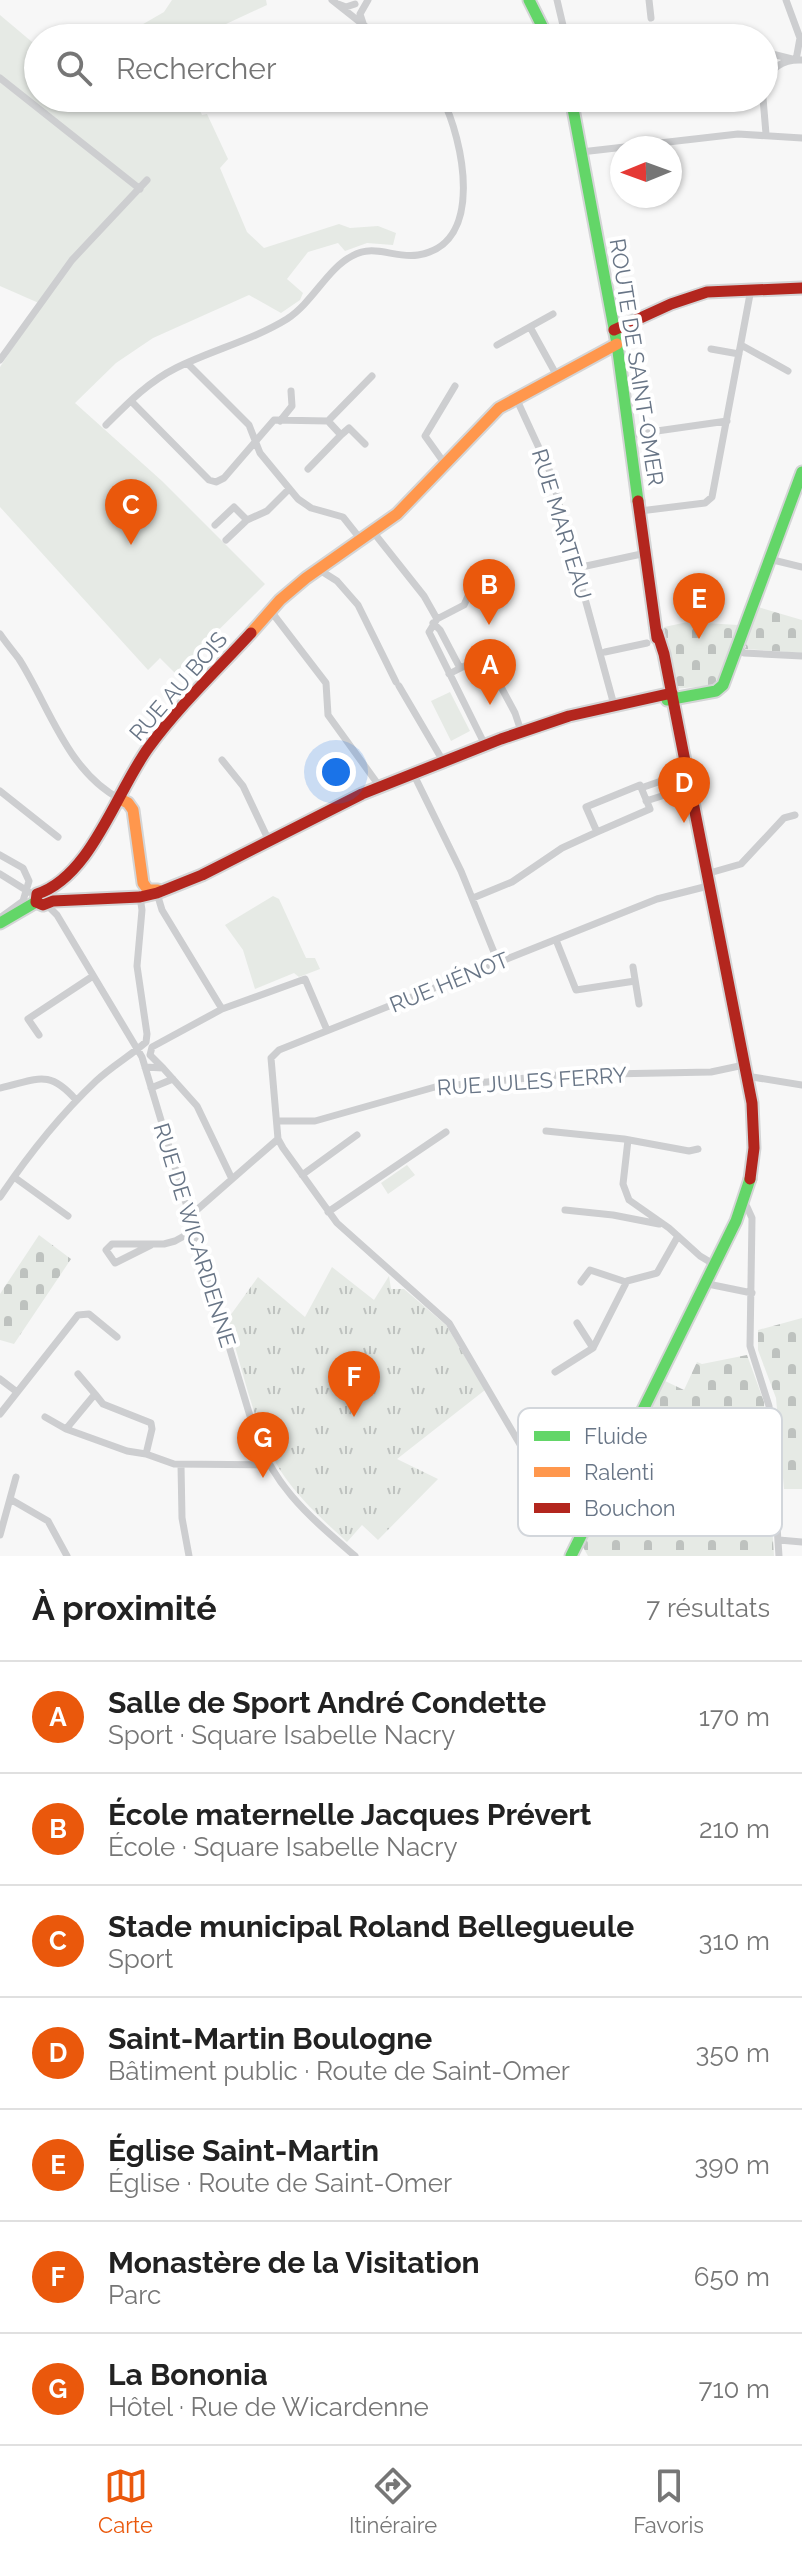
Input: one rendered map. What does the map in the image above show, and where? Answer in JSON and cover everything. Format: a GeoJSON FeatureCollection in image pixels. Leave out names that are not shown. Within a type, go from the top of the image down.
{"type":"FeatureCollection","features":[{"type":"Feature","properties":{"kind":"main road"},"geometry":{"type":"LineString","coordinates":[[529,0],[541,24]]}},
{"type":"Feature","properties":{"kind":"main road","name":"ROUTE DE SAINT-OMER"},"geometry":{"type":"LineString","coordinates":[[574,112],[617,344],[658,653],[707,880],[754,1130],[744,1204],[642,1408]]}},
{"type":"Feature","properties":{"kind":"main road"},"geometry":{"type":"LineString","coordinates":[[614,330],[699,294],[802,288]]}},
{"type":"Feature","properties":{"kind":"main road","name":"RUE AU BOIS"},"geometry":{"type":"LineString","coordinates":[[0,920],[53,889],[80,862],[149,747],[270,610],[318,569],[374,533],[414,498],[494,412],[617,344]]}},
{"type":"Feature","properties":{"kind":"main road"},"geometry":{"type":"LineString","coordinates":[[39,898],[72,902],[137,900],[202,875],[380,787],[521,731],[614,705],[721,688],[802,472]]}},
{"type":"Feature","properties":{"kind":"main road"},"geometry":{"type":"LineString","coordinates":[[120,799],[133,810],[143,883],[148,890],[158,891]]}},
{"type":"Feature","properties":{"kind":"street"},"geometry":{"type":"LineString","coordinates":[[332,0],[345,7],[359,6]]}},
{"type":"Feature","properties":{"kind":"street"},"geometry":{"type":"LineString","coordinates":[[332,0],[343,10],[359,6]]}},
{"type":"Feature","properties":{"kind":"street"},"geometry":{"type":"LineString","coordinates":[[557,0],[563,24]]}},
{"type":"Feature","properties":{"kind":"street"},"geometry":{"type":"LineString","coordinates":[[649,0],[651,18]]}},
{"type":"Feature","properties":{"kind":"street"},"geometry":{"type":"LineString","coordinates":[[786,0],[800,38],[799,60]]}},
{"type":"Feature","properties":{"kind":"street"},"geometry":{"type":"LineString","coordinates":[[778,55],[799,60]]}},
{"type":"Feature","properties":{"kind":"street"},"geometry":{"type":"LineString","coordinates":[[778,66],[786,61],[799,60]]}},
{"type":"Feature","properties":{"kind":"street"},"geometry":{"type":"LineString","coordinates":[[0,78],[24,97]]}},
{"type":"Feature","properties":{"kind":"street"},"geometry":{"type":"LineString","coordinates":[[43,112],[140,189]]}},
{"type":"Feature","properties":{"kind":"street"},"geometry":{"type":"LineString","coordinates":[[106,425],[159,378],[288,319],[303,307],[339,266],[355,254],[373,250],[409,256],[423,254],[439,246],[452,232],[462,204],[463,164],[449,112]]}},
{"type":"Feature","properties":{"kind":"street"},"geometry":{"type":"LineString","coordinates":[[764,112],[766,134]]}},
{"type":"Feature","properties":{"kind":"street"},"geometry":{"type":"LineString","coordinates":[[581,152],[726,135],[766,134],[802,138]]}},
{"type":"Feature","properties":{"kind":"street"},"geometry":{"type":"LineString","coordinates":[[0,360],[76,255],[147,180]]}},
{"type":"Feature","properties":{"kind":"street"},"geometry":{"type":"LineString","coordinates":[[640,511],[705,503],[711,499],[751,289]]}},
{"type":"Feature","properties":{"kind":"street"},"geometry":{"type":"LineString","coordinates":[[497,345],[553,314]]}},
{"type":"Feature","properties":{"kind":"street"},"geometry":{"type":"LineString","coordinates":[[530,327],[557,376]]}},
{"type":"Feature","properties":{"kind":"street"},"geometry":{"type":"LineString","coordinates":[[741,345],[788,371]]}},
{"type":"Feature","properties":{"kind":"street"},"geometry":{"type":"LineString","coordinates":[[711,349],[739,354]]}},
{"type":"Feature","properties":{"kind":"street"},"geometry":{"type":"LineString","coordinates":[[187,363],[249,425],[261,456],[289,489],[307,506],[343,517],[362,541]]}},
{"type":"Feature","properties":{"kind":"street"},"geometry":{"type":"LineString","coordinates":[[131,401],[211,481],[224,478],[274,420],[328,421],[372,376]]}},
{"type":"Feature","properties":{"kind":"street"},"geometry":{"type":"LineString","coordinates":[[445,464],[425,436],[455,386]]}},
{"type":"Feature","properties":{"kind":"street"},"geometry":{"type":"LineString","coordinates":[[280,421],[292,406],[291,391]]}},
{"type":"Feature","properties":{"kind":"street","name":"RUE MARTEAU"},"geometry":{"type":"LineString","coordinates":[[516,398],[549,469],[602,652],[614,705]]}},
{"type":"Feature","properties":{"kind":"street"},"geometry":{"type":"LineString","coordinates":[[328,421],[341,435]]}},
{"type":"Feature","properties":{"kind":"street"},"geometry":{"type":"LineString","coordinates":[[629,435],[727,421]]}},
{"type":"Feature","properties":{"kind":"street"},"geometry":{"type":"LineString","coordinates":[[308,469],[349,428],[365,444]]}},
{"type":"Feature","properties":{"kind":"street"},"geometry":{"type":"LineString","coordinates":[[226,540],[247,520],[267,511],[289,489]]}},
{"type":"Feature","properties":{"kind":"street"},"geometry":{"type":"LineString","coordinates":[[215,525],[234,507],[247,520]]}},
{"type":"Feature","properties":{"kind":"street"},"geometry":{"type":"LineString","coordinates":[[374,533],[424,596],[460,668]]}},
{"type":"Feature","properties":{"kind":"street"},"geometry":{"type":"LineString","coordinates":[[577,568],[646,553]]}},
{"type":"Feature","properties":{"kind":"street"},"geometry":{"type":"LineString","coordinates":[[769,559],[802,567]]}},
{"type":"Feature","properties":{"kind":"street"},"geometry":{"type":"LineString","coordinates":[[318,569],[337,581],[358,605],[398,684],[443,761]]}},
{"type":"Feature","properties":{"kind":"street"},"geometry":{"type":"LineString","coordinates":[[485,745],[430,636],[435,621],[464,605],[469,594],[498,576]]}},
{"type":"Feature","properties":{"kind":"street"},"geometry":{"type":"LineString","coordinates":[[270,610],[326,683],[328,715],[380,787]]}},
{"type":"Feature","properties":{"kind":"street"},"geometry":{"type":"LineString","coordinates":[[0,634],[20,661],[77,759],[107,791],[120,799]]}},
{"type":"Feature","properties":{"kind":"street"},"geometry":{"type":"LineString","coordinates":[[602,652],[647,643]]}},
{"type":"Feature","properties":{"kind":"street"},"geometry":{"type":"LineString","coordinates":[[737,647],[744,653],[802,656]]}},
{"type":"Feature","properties":{"kind":"street"},"geometry":{"type":"LineString","coordinates":[[449,674],[480,658],[488,661],[521,731]]}},
{"type":"Feature","properties":{"kind":"street"},"geometry":{"type":"LineString","coordinates":[[222,760],[243,786],[269,841]]}},
{"type":"Feature","properties":{"kind":"street"},"geometry":{"type":"LineString","coordinates":[[413,773],[473,898],[498,962]]}},
{"type":"Feature","properties":{"kind":"street"},"geometry":{"type":"LineString","coordinates":[[641,788],[684,773]]}},
{"type":"Feature","properties":{"kind":"street"},"geometry":{"type":"LineString","coordinates":[[473,898],[512,882],[562,848],[650,809],[640,785],[586,807],[597,832]]}},
{"type":"Feature","properties":{"kind":"street"},"geometry":{"type":"LineString","coordinates":[[646,801],[687,788]]}},
{"type":"Feature","properties":{"kind":"street"},"geometry":{"type":"LineString","coordinates":[[0,791],[58,837]]}},
{"type":"Feature","properties":{"kind":"street","name":"RUE HÉNOT"},"geometry":{"type":"LineString","coordinates":[[278,1139],[271,1073],[273,1053],[707,880],[741,864],[784,818],[795,815]]}},
{"type":"Feature","properties":{"kind":"street"},"geometry":{"type":"LineString","coordinates":[[0,855],[25,870],[39,898]]}},
{"type":"Feature","properties":{"kind":"street"},"geometry":{"type":"LineString","coordinates":[[0,874],[39,898]]}},
{"type":"Feature","properties":{"kind":"street"},"geometry":{"type":"LineString","coordinates":[[1,1195],[48,1131],[76,1100],[146,1042],[137,966],[137,900],[143,883]]}},
{"type":"Feature","properties":{"kind":"street"},"geometry":{"type":"LineString","coordinates":[[158,891],[162,910]]}},
{"type":"Feature","properties":{"kind":"street","name":"RUE DE WICARDENNE"},"geometry":{"type":"LineString","coordinates":[[39,898],[60,921],[145,1067],[253,1426],[269,1465],[300,1508],[355,1556]]}},
{"type":"Feature","properties":{"kind":"street"},"geometry":{"type":"LineString","coordinates":[[137,900],[151,899],[162,910],[222,1009]]}},
{"type":"Feature","properties":{"kind":"street"},"geometry":{"type":"LineString","coordinates":[[60,921],[60,908],[72,902]]}},
{"type":"Feature","properties":{"kind":"street"},"geometry":{"type":"LineString","coordinates":[[556,940],[576,990],[635,981]]}},
{"type":"Feature","properties":{"kind":"street"},"geometry":{"type":"LineString","coordinates":[[633,967],[639,1004]]}},
{"type":"Feature","properties":{"kind":"street"},"geometry":{"type":"LineString","coordinates":[[39,1035],[28,1019],[93,976]]}},
{"type":"Feature","properties":{"kind":"street"},"geometry":{"type":"LineString","coordinates":[[232,1179],[197,1106],[151,1056],[151,1048],[222,1009],[305,979],[327,1030]]}},
{"type":"Feature","properties":{"kind":"street"},"geometry":{"type":"LineString","coordinates":[[145,1067],[163,1068]]}},
{"type":"Feature","properties":{"kind":"street","name":"RUE JULES FERRY"},"geometry":{"type":"LineString","coordinates":[[277,1121],[315,1121],[435,1087],[558,1075],[745,1071],[802,1085]]}},
{"type":"Feature","properties":{"kind":"street"},"geometry":{"type":"LineString","coordinates":[[0,1088],[51,1079],[61,1084],[76,1100]]}},
{"type":"Feature","properties":{"kind":"street"},"geometry":{"type":"LineString","coordinates":[[151,1088],[173,1079]]}},
{"type":"Feature","properties":{"kind":"street"},"geometry":{"type":"LineString","coordinates":[[546,1131],[628,1140],[689,1151],[698,1149]]}},
{"type":"Feature","properties":{"kind":"street"},"geometry":{"type":"LineString","coordinates":[[328,1212],[446,1132]]}},
{"type":"Feature","properties":{"kind":"street"},"geometry":{"type":"LineString","coordinates":[[302,1175],[357,1135]]}},
{"type":"Feature","properties":{"kind":"street"},"geometry":{"type":"LineString","coordinates":[[191,1215],[278,1139],[328,1212],[359,1246],[449,1323],[518,1450]]}},
{"type":"Feature","properties":{"kind":"street"},"geometry":{"type":"LineString","coordinates":[[628,1140],[623,1177],[626,1194],[635,1206],[665,1225],[712,1264]]}},
{"type":"Feature","properties":{"kind":"street"},"geometry":{"type":"LineString","coordinates":[[14,1177],[68,1216]]}},
{"type":"Feature","properties":{"kind":"street"},"geometry":{"type":"LineString","coordinates":[[744,1204],[752,1221],[750,1349],[768,1408]]}},
{"type":"Feature","properties":{"kind":"street"},"geometry":{"type":"LineString","coordinates":[[565,1210],[665,1225]]}},
{"type":"Feature","properties":{"kind":"street"},"geometry":{"type":"LineString","coordinates":[[151,1245],[115,1263],[106,1250],[112,1244],[151,1245],[175,1241],[195,1230]]}},
{"type":"Feature","properties":{"kind":"street"},"geometry":{"type":"LineString","coordinates":[[555,1372],[593,1348],[626,1282],[630,1278],[657,1273],[678,1236]]}},
{"type":"Feature","properties":{"kind":"street"},"geometry":{"type":"LineString","coordinates":[[581,1282],[590,1270],[626,1282]]}},
{"type":"Feature","properties":{"kind":"street"},"geometry":{"type":"LineString","coordinates":[[703,1283],[752,1293]]}},
{"type":"Feature","properties":{"kind":"street"},"geometry":{"type":"LineString","coordinates":[[0,1414],[80,1313],[91,1315],[117,1337]]}},
{"type":"Feature","properties":{"kind":"street"},"geometry":{"type":"LineString","coordinates":[[577,1323],[593,1348]]}},
{"type":"Feature","properties":{"kind":"street"},"geometry":{"type":"LineString","coordinates":[[78,1374],[103,1404],[151,1423],[146,1454]]}},
{"type":"Feature","properties":{"kind":"street"},"geometry":{"type":"LineString","coordinates":[[0,1379],[17,1392]]}},
{"type":"Feature","properties":{"kind":"street"},"geometry":{"type":"LineString","coordinates":[[66,1429],[95,1394]]}},
{"type":"Feature","properties":{"kind":"street"},"geometry":{"type":"LineString","coordinates":[[45,1417],[66,1429],[127,1451],[181,1465],[269,1465]]}},
{"type":"Feature","properties":{"kind":"street"},"geometry":{"type":"LineString","coordinates":[[181,1465],[182,1518],[189,1556]]}},
{"type":"Feature","properties":{"kind":"street"},"geometry":{"type":"LineString","coordinates":[[0,1535],[16,1477]]}},
{"type":"Feature","properties":{"kind":"street"},"geometry":{"type":"LineString","coordinates":[[10,1499],[50,1524],[67,1556]]}},
{"type":"Feature","properties":{"kind":"street"},"geometry":{"type":"LineString","coordinates":[[779,1536],[779,1556]]}},
{"type":"Feature","properties":{"kind":"street"},"geometry":{"type":"LineString","coordinates":[[779,1540],[802,1542]]}},
{"type":"Feature","properties":{"kind":"green space"},"geometry":{"type":"Polygon","coordinates":[[[172,0],[266,0],[267,5],[226,24],[143,24],[164,12],[172,0]]]}},
{"type":"Feature","properties":{"kind":"green space"},"geometry":{"type":"Polygon","coordinates":[[[0,15],[24,35],[24,112],[207,114],[228,159],[220,168],[247,232],[264,248],[339,224],[350,228],[378,226],[396,233],[393,245],[367,243],[345,251],[338,243],[308,252],[287,279],[303,293],[300,300],[281,313],[249,295],[153,338],[116,363],[75,403],[162,481],[265,584],[175,673],[160,658],[148,670],[0,507],[0,367],[41,304],[0,286],[0,15]]]}},
{"type":"Feature","properties":{"kind":"green space"},"geometry":{"type":"Polygon","coordinates":[[[758,607],[802,620],[802,653],[745,649],[758,607]]]}},
{"type":"Feature","properties":{"kind":"green space"},"geometry":{"type":"Polygon","coordinates":[[[688,622],[738,625],[717,685],[674,689],[664,627],[688,622]]]}},
{"type":"Feature","properties":{"kind":"green space"},"geometry":{"type":"Polygon","coordinates":[[[450,692],[470,731],[451,741],[431,701],[450,692]]]}},
{"type":"Feature","properties":{"kind":"green space"},"geometry":{"type":"Polygon","coordinates":[[[273,896],[279,899],[306,958],[315,958],[320,969],[299,977],[294,973],[255,989],[243,950],[225,925],[273,896]]]}},
{"type":"Feature","properties":{"kind":"green space"},"geometry":{"type":"Polygon","coordinates":[[[407,1165],[415,1175],[388,1194],[381,1183],[407,1165]]]}},
{"type":"Feature","properties":{"kind":"green space"},"geometry":{"type":"Polygon","coordinates":[[[39,1235],[71,1259],[14,1344],[0,1340],[0,1294],[39,1235]]]}},
{"type":"Feature","properties":{"kind":"green space"},"geometry":{"type":"Polygon","coordinates":[[[332,1267],[374,1300],[389,1276],[391,1289],[404,1289],[446,1325],[485,1390],[397,1459],[438,1479],[378,1540],[362,1525],[347,1542],[303,1499],[280,1470],[256,1416],[227,1320],[258,1277],[305,1317],[332,1267]]]}},
{"type":"Feature","properties":{"kind":"green space"},"geometry":{"type":"Polygon","coordinates":[[[802,1318],[802,1489],[784,1489],[782,1408],[777,1408],[758,1350],[758,1330],[802,1318]]]}},
{"type":"Feature","properties":{"kind":"green space"},"geometry":{"type":"Polygon","coordinates":[[[747,1355],[764,1408],[652,1408],[665,1381],[684,1390],[697,1362],[702,1364],[747,1355]]]}},
{"type":"Feature","properties":{"kind":"green space"},"geometry":{"type":"Polygon","coordinates":[[[588,1536],[773,1536],[774,1556],[588,1556],[583,1547],[588,1536]]]}},
{"type":"Feature","properties":{"kind":"traffic: fast"},"geometry":{"type":"LineString","coordinates":[[529,0],[541,24]]}},
{"type":"Feature","properties":{"kind":"traffic: fast"},"geometry":{"type":"LineString","coordinates":[[574,112],[617,344],[638,501]]}},
{"type":"Feature","properties":{"kind":"traffic: fast"},"geometry":{"type":"LineString","coordinates":[[667,700],[716,691],[723,685],[802,472]]}},
{"type":"Feature","properties":{"kind":"traffic: fast"},"geometry":{"type":"LineString","coordinates":[[0,923],[36,902]]}},
{"type":"Feature","properties":{"kind":"traffic: fast"},"geometry":{"type":"LineString","coordinates":[[644,1408],[736,1221],[750,1179]]}},
{"type":"Feature","properties":{"kind":"traffic: fast"},"geometry":{"type":"LineString","coordinates":[[571,1556],[581,1536]]}},
{"type":"Feature","properties":{"kind":"traffic: slow"},"geometry":{"type":"LineString","coordinates":[[251,633],[280,600],[306,578],[397,514],[499,408],[617,344]]}},
{"type":"Feature","properties":{"kind":"traffic: slow"},"geometry":{"type":"LineString","coordinates":[[120,799],[133,810],[143,883],[148,890],[158,890]]}},
{"type":"Feature","properties":{"kind":"traffic: jam"},"geometry":{"type":"LineString","coordinates":[[614,330],[671,304],[707,292],[802,288]]}},
{"type":"Feature","properties":{"kind":"traffic: jam"},"geometry":{"type":"LineString","coordinates":[[638,501],[657,638]]}},
{"type":"Feature","properties":{"kind":"traffic: jam"},"geometry":{"type":"LineString","coordinates":[[657,632],[664,654],[752,1103],[754,1148],[750,1179]]}},
{"type":"Feature","properties":{"kind":"traffic: jam"},"geometry":{"type":"LineString","coordinates":[[36,902],[37,894],[56,885],[73,870],[101,830],[149,747],[185,703],[251,633]]}},
{"type":"Feature","properties":{"kind":"traffic: jam"},"geometry":{"type":"LineString","coordinates":[[36,902],[43,905],[53,901],[140,897],[157,893],[202,875],[362,794],[501,739],[569,716],[672,693]]}},
{"type":"Feature","properties":{"kind":"place","name":"Stade municipal Roland Bellegueule"},"geometry":{"type":"Point","coordinates":[131,545]}},
{"type":"Feature","properties":{"kind":"place","name":"École maternelle Jacques Prévert"},"geometry":{"type":"Point","coordinates":[489,625]}},
{"type":"Feature","properties":{"kind":"place","name":"Église Saint-Martin"},"geometry":{"type":"Point","coordinates":[699,639]}},
{"type":"Feature","properties":{"kind":"place","name":"Salle de Sport André Condette"},"geometry":{"type":"Point","coordinates":[490,705]}},
{"type":"Feature","properties":{"kind":"place","name":"Saint-Martin Boulogne"},"geometry":{"type":"Point","coordinates":[684,823]}},
{"type":"Feature","properties":{"kind":"place","name":"Monastère de la Visitation"},"geometry":{"type":"Point","coordinates":[354,1417]}},
{"type":"Feature","properties":{"kind":"place","name":"La Bononia"},"geometry":{"type":"Point","coordinates":[263,1478]}}]}
